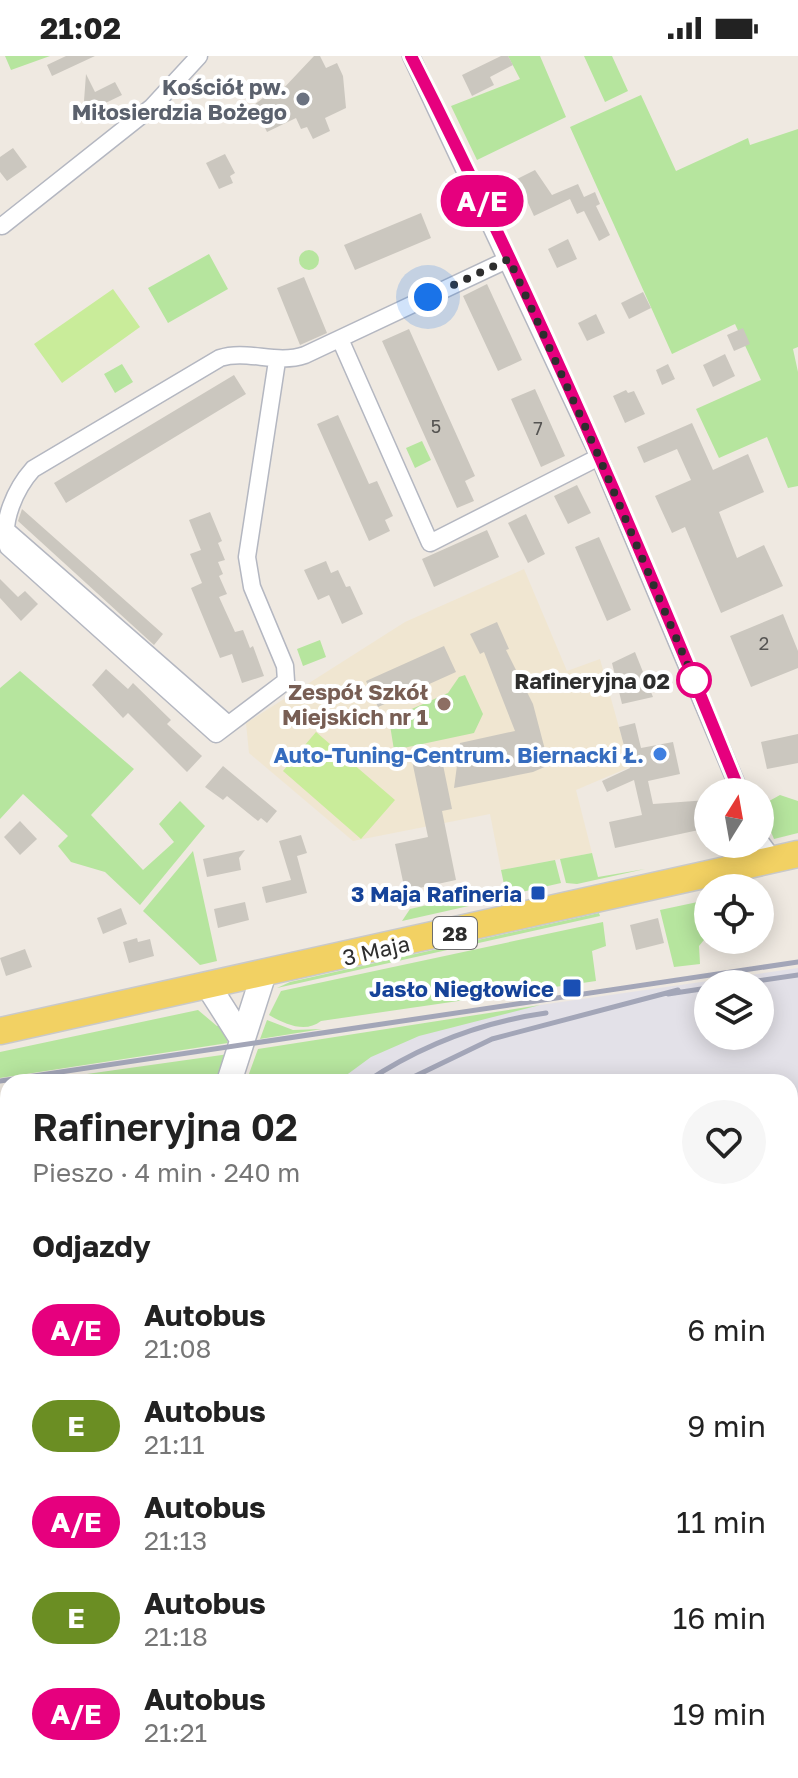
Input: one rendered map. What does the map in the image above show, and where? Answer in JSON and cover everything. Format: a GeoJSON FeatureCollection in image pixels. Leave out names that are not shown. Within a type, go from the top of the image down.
{"type":"FeatureCollection","features":[{"type":"Feature","properties":{"kind":"main road","name":"3 Maja"},"geometry":{"type":"LineString","coordinates":[[0,1031],[263,976],[777,852]]}},
{"type":"Feature","properties":{"kind":"street"},"geometry":{"type":"LineString","coordinates":[[2,226],[152,107],[199,56]]}},
{"type":"Feature","properties":{"kind":"street"},"geometry":{"type":"LineString","coordinates":[[411,56],[509,259],[599,457],[734,778]]}},
{"type":"Feature","properties":{"kind":"street"},"geometry":{"type":"LineString","coordinates":[[277,361],[247,557],[252,587],[285,666],[286,681],[216,734],[8,547],[5,529],[14,499],[33,469],[220,358],[231,355],[277,361],[305,355],[509,259]]}},
{"type":"Feature","properties":{"kind":"street"},"geometry":{"type":"LineString","coordinates":[[340,339],[430,543],[599,457]]}},
{"type":"Feature","properties":{"kind":"street"},"geometry":{"type":"LineString","coordinates":[[231,1074],[263,976]]}},
{"type":"Feature","properties":{"kind":"street"},"geometry":{"type":"LineString","coordinates":[[209,987],[242,1039]]}},
{"type":"Feature","properties":{"kind":"shaded area","name":"Zespół Szkół Miejskich nr 1"},"geometry":{"type":"Polygon","coordinates":[[[524,569],[567,671],[600,659],[630,767],[576,790],[592,853],[501,870],[490,814],[353,841],[249,753],[246,723],[405,622],[524,569]]]}},
{"type":"Feature","properties":{"kind":"shaded area"},"geometry":{"type":"Polygon","coordinates":[[[798,968],[798,1074],[347,1074],[371,1056],[419,1035],[469,1019],[540,1005],[694,983],[694,1050],[774,1050],[774,971],[798,968]]]}},
{"type":"Feature","properties":{"kind":"green space"},"geometry":{"type":"Polygon","coordinates":[[[5,56],[50,56],[11,70],[5,56]]]}},
{"type":"Feature","properties":{"kind":"green space"},"geometry":{"type":"Polygon","coordinates":[[[508,56],[540,56],[566,117],[477,160],[451,106],[520,79],[508,56]]]}},
{"type":"Feature","properties":{"kind":"green space"},"geometry":{"type":"Polygon","coordinates":[[[584,56],[612,56],[628,91],[605,102],[584,56]]]}},
{"type":"Feature","properties":{"kind":"green space"},"geometry":{"type":"Polygon","coordinates":[[[641,95],[676,171],[748,138],[750,145],[798,129],[798,347],[793,349],[798,372],[798,486],[788,488],[767,437],[719,458],[696,409],[761,380],[735,324],[672,354],[570,127],[641,95]]]}},
{"type":"Feature","properties":{"kind":"green space"},"geometry":{"type":"Polygon","coordinates":[[[309,250],[316,253],[319,260],[316,267],[309,270],[302,267],[299,260],[302,253],[309,250]]]}},
{"type":"Feature","properties":{"kind":"green space"},"geometry":{"type":"Polygon","coordinates":[[[209,254],[228,289],[168,323],[148,288],[209,254]]]}},
{"type":"Feature","properties":{"kind":"green space"},"geometry":{"type":"Polygon","coordinates":[[[113,289],[140,327],[62,383],[34,344],[113,289]]]}},
{"type":"Feature","properties":{"kind":"green space"},"geometry":{"type":"Polygon","coordinates":[[[122,364],[133,382],[115,393],[104,374],[122,364]]]}},
{"type":"Feature","properties":{"kind":"green space"},"geometry":{"type":"Polygon","coordinates":[[[422,441],[431,460],[415,468],[406,448],[422,441]]]}},
{"type":"Feature","properties":{"kind":"green space"},"geometry":{"type":"Polygon","coordinates":[[[320,640],[326,657],[303,666],[297,649],[320,640]]]}},
{"type":"Feature","properties":{"kind":"green space"},"geometry":{"type":"Polygon","coordinates":[[[20,671],[134,769],[91,815],[143,870],[174,842],[159,824],[180,801],[205,826],[140,905],[105,872],[71,862],[58,846],[68,836],[23,794],[0,819],[0,688],[20,671]]]}},
{"type":"Feature","properties":{"kind":"green space"},"geometry":{"type":"Polygon","coordinates":[[[465,675],[483,714],[474,733],[394,750],[389,719],[448,693],[459,677],[465,675]]]}},
{"type":"Feature","properties":{"kind":"green space"},"geometry":{"type":"Polygon","coordinates":[[[316,732],[395,800],[361,839],[283,771],[316,732]]]}},
{"type":"Feature","properties":{"kind":"green space"},"geometry":{"type":"Polygon","coordinates":[[[780,795],[798,801],[798,833],[774,839],[774,798],[780,795]]]}},
{"type":"Feature","properties":{"kind":"green space"},"geometry":{"type":"Polygon","coordinates":[[[193,851],[217,961],[200,965],[143,911],[193,851]]]}},
{"type":"Feature","properties":{"kind":"green space"},"geometry":{"type":"Polygon","coordinates":[[[592,853],[598,877],[645,869],[577,884],[566,883],[560,859],[592,853]]]}},
{"type":"Feature","properties":{"kind":"green space"},"geometry":{"type":"Polygon","coordinates":[[[555,860],[561,883],[513,894],[505,889],[501,870],[555,860]]]}},
{"type":"Feature","properties":{"kind":"green space"},"geometry":{"type":"Polygon","coordinates":[[[480,893],[491,901],[402,921],[410,909],[480,893]]]}},
{"type":"Feature","properties":{"kind":"green space"},"geometry":{"type":"Polygon","coordinates":[[[694,903],[694,954],[699,954],[700,964],[674,967],[660,910],[694,903]]]}},
{"type":"Feature","properties":{"kind":"green space"},"geometry":{"type":"Polygon","coordinates":[[[599,913],[600,916],[277,988],[290,982],[599,913]]]}},
{"type":"Feature","properties":{"kind":"green space"},"geometry":{"type":"Polygon","coordinates":[[[603,922],[606,946],[592,951],[596,981],[321,1021],[309,1027],[289,1024],[269,1015],[281,991],[603,922]]]}},
{"type":"Feature","properties":{"kind":"green space"},"geometry":{"type":"Polygon","coordinates":[[[540,1005],[419,1036],[371,1057],[348,1074],[249,1074],[258,1049],[540,1005]]]}},
{"type":"Feature","properties":{"kind":"green space"},"geometry":{"type":"Polygon","coordinates":[[[198,1010],[217,1026],[224,1026],[228,1043],[26,1074],[0,1074],[0,1052],[198,1010]]]}},
{"type":"Feature","properties":{"kind":"green space"},"geometry":{"type":"Polygon","coordinates":[[[267,1020],[293,1030],[322,1029],[260,1039],[267,1020]]]}},
{"type":"Feature","properties":{"kind":"green space"},"geometry":{"type":"Polygon","coordinates":[[[229,1054],[221,1074],[87,1074],[229,1054]]]}},
{"type":"Feature","properties":{"kind":"building"},"geometry":{"type":"Polygon","coordinates":[[[66,56],[95,56],[52,76],[47,65],[66,56]]]}},
{"type":"Feature","properties":{"kind":"building","name":"Kościół pw. Miłosierdzia Bożego"},"geometry":{"type":"Polygon","coordinates":[[[314,56],[320,56],[326,68],[337,63],[343,76],[346,108],[325,118],[330,131],[313,139],[307,127],[301,129],[296,118],[267,132],[254,105],[267,95],[281,91],[314,56]]]}},
{"type":"Feature","properties":{"kind":"building"},"geometry":{"type":"Polygon","coordinates":[[[501,56],[508,56],[513,65],[490,77],[494,85],[472,96],[462,75],[501,56]]]}},
{"type":"Feature","properties":{"kind":"building"},"geometry":{"type":"Polygon","coordinates":[[[86,74],[95,92],[115,82],[122,95],[89,111],[84,101],[86,74]]]}},
{"type":"Feature","properties":{"kind":"building"},"geometry":{"type":"Polygon","coordinates":[[[13,148],[27,167],[7,181],[0,172],[0,157],[13,148]]]}},
{"type":"Feature","properties":{"kind":"building"},"geometry":{"type":"Polygon","coordinates":[[[225,154],[235,173],[230,176],[233,183],[219,189],[206,163],[225,154]]]}},
{"type":"Feature","properties":{"kind":"building"},"geometry":{"type":"Polygon","coordinates":[[[535,170],[552,195],[578,184],[584,197],[595,192],[600,204],[596,206],[610,235],[599,241],[584,211],[577,214],[570,199],[534,216],[517,179],[535,170]]]}},
{"type":"Feature","properties":{"kind":"building"},"geometry":{"type":"Polygon","coordinates":[[[421,213],[431,238],[355,270],[344,245],[421,213]]]}},
{"type":"Feature","properties":{"kind":"building"},"geometry":{"type":"Polygon","coordinates":[[[568,239],[577,259],[557,268],[548,249],[568,239]]]}},
{"type":"Feature","properties":{"kind":"building"},"geometry":{"type":"Polygon","coordinates":[[[304,277],[327,333],[300,345],[277,288],[304,277]]]}},
{"type":"Feature","properties":{"kind":"building"},"geometry":{"type":"Polygon","coordinates":[[[487,284],[522,360],[498,371],[463,296],[487,284]]]}},
{"type":"Feature","properties":{"kind":"building"},"geometry":{"type":"Polygon","coordinates":[[[643,292],[651,308],[629,319],[621,303],[643,292]]]}},
{"type":"Feature","properties":{"kind":"building"},"geometry":{"type":"Polygon","coordinates":[[[596,314],[605,333],[587,341],[578,323],[596,314]]]}},
{"type":"Feature","properties":{"kind":"building"},"geometry":{"type":"Polygon","coordinates":[[[743,328],[750,344],[734,351],[727,335],[743,328]]]}},
{"type":"Feature","properties":{"kind":"building"},"geometry":{"type":"Polygon","coordinates":[[[409,329],[475,476],[465,481],[474,501],[457,508],[382,341],[409,329]]]}},
{"type":"Feature","properties":{"kind":"building"},"geometry":{"type":"Polygon","coordinates":[[[725,354],[735,376],[713,387],[703,365],[725,354]]]}},
{"type":"Feature","properties":{"kind":"building"},"geometry":{"type":"Polygon","coordinates":[[[668,364],[675,379],[662,385],[656,370],[668,364]]]}},
{"type":"Feature","properties":{"kind":"building"},"geometry":{"type":"Polygon","coordinates":[[[234,375],[246,394],[66,503],[54,483],[234,375]]]}},
{"type":"Feature","properties":{"kind":"building"},"geometry":{"type":"Polygon","coordinates":[[[535,389],[565,456],[541,467],[511,399],[535,389]]]}},
{"type":"Feature","properties":{"kind":"building"},"geometry":{"type":"Polygon","coordinates":[[[626,390],[628,393],[634,391],[645,414],[625,423],[613,396],[626,390]]]}},
{"type":"Feature","properties":{"kind":"building"},"geometry":{"type":"Polygon","coordinates":[[[338,415],[369,484],[377,481],[393,516],[385,520],[390,531],[369,541],[317,424],[338,415]]]}},
{"type":"Feature","properties":{"kind":"building"},"geometry":{"type":"Polygon","coordinates":[[[692,423],[713,470],[748,454],[764,492],[719,512],[737,558],[764,545],[783,586],[721,613],[685,527],[672,533],[655,496],[691,480],[677,449],[644,463],[637,447],[692,423]]]}},
{"type":"Feature","properties":{"kind":"building"},"geometry":{"type":"Polygon","coordinates":[[[577,485],[591,513],[568,524],[554,496],[577,485]]]}},
{"type":"Feature","properties":{"kind":"building"},"geometry":{"type":"Polygon","coordinates":[[[22,509],[163,634],[154,645],[18,521],[22,509]]]}},
{"type":"Feature","properties":{"kind":"building"},"geometry":{"type":"Polygon","coordinates":[[[210,512],[222,541],[218,543],[225,560],[218,562],[223,574],[219,576],[227,594],[219,597],[235,632],[243,630],[250,648],[253,646],[264,676],[242,683],[232,654],[220,658],[191,588],[202,583],[190,554],[201,550],[189,520],[210,512]]]}},
{"type":"Feature","properties":{"kind":"building"},"geometry":{"type":"Polygon","coordinates":[[[526,514],[545,554],[528,563],[508,523],[526,514]]]}},
{"type":"Feature","properties":{"kind":"building"},"geometry":{"type":"Polygon","coordinates":[[[487,530],[499,557],[434,587],[422,559],[487,530]]]}},
{"type":"Feature","properties":{"kind":"building"},"geometry":{"type":"Polygon","coordinates":[[[599,537],[631,610],[607,621],[575,547],[599,537]]]}},
{"type":"Feature","properties":{"kind":"building"},"geometry":{"type":"Polygon","coordinates":[[[326,561],[331,573],[338,570],[346,587],[350,586],[363,614],[342,624],[329,595],[318,600],[304,570],[326,561]]]}},
{"type":"Feature","properties":{"kind":"building"},"geometry":{"type":"Polygon","coordinates":[[[0,579],[18,597],[25,591],[38,604],[21,621],[0,598],[0,579]]]}},
{"type":"Feature","properties":{"kind":"building"},"geometry":{"type":"Polygon","coordinates":[[[783,614],[798,651],[798,668],[751,687],[730,636],[783,614]]]}},
{"type":"Feature","properties":{"kind":"building","name":"Zespół Szkół Miejskich nr 1"},"geometry":{"type":"Polygon","coordinates":[[[497,622],[509,649],[506,650],[533,704],[549,765],[533,772],[454,788],[460,743],[515,731],[484,652],[480,654],[470,634],[497,622]]]}},
{"type":"Feature","properties":{"kind":"building"},"geometry":{"type":"Polygon","coordinates":[[[444,646],[456,672],[378,707],[366,681],[444,646]]]}},
{"type":"Feature","properties":{"kind":"building"},"geometry":{"type":"Polygon","coordinates":[[[635,652],[653,697],[622,704],[612,663],[635,652]]]}},
{"type":"Feature","properties":{"kind":"building"},"geometry":{"type":"Polygon","coordinates":[[[106,669],[128,689],[133,683],[171,720],[167,724],[202,756],[187,772],[128,713],[123,718],[92,685],[106,669]]]}},
{"type":"Feature","properties":{"kind":"building"},"geometry":{"type":"Polygon","coordinates":[[[635,723],[641,748],[673,742],[680,774],[648,781],[653,804],[694,801],[694,831],[615,848],[609,822],[642,815],[634,780],[607,792],[602,781],[630,768],[619,727],[635,723]]]}},
{"type":"Feature","properties":{"kind":"building"},"geometry":{"type":"Polygon","coordinates":[[[798,734],[798,763],[767,769],[761,742],[798,734]]]}},
{"type":"Feature","properties":{"kind":"building"},"geometry":{"type":"Polygon","coordinates":[[[440,750],[452,809],[442,811],[456,880],[405,891],[395,844],[428,837],[411,756],[440,750]]]}},
{"type":"Feature","properties":{"kind":"building"},"geometry":{"type":"Polygon","coordinates":[[[223,766],[277,811],[267,823],[261,818],[258,821],[227,796],[223,800],[205,787],[223,766]]]}},
{"type":"Feature","properties":{"kind":"building"},"geometry":{"type":"Polygon","coordinates":[[[20,821],[37,839],[20,855],[4,837],[20,821]]]}},
{"type":"Feature","properties":{"kind":"building"},"geometry":{"type":"Polygon","coordinates":[[[301,835],[307,853],[297,856],[307,893],[266,903],[262,887],[291,880],[279,841],[301,835]]]}},
{"type":"Feature","properties":{"kind":"building"},"geometry":{"type":"Polygon","coordinates":[[[245,850],[239,858],[241,870],[207,877],[203,859],[245,850]]]}},
{"type":"Feature","properties":{"kind":"building"},"geometry":{"type":"Polygon","coordinates":[[[245,902],[249,920],[218,928],[214,909],[245,902]]]}},
{"type":"Feature","properties":{"kind":"building"},"geometry":{"type":"Polygon","coordinates":[[[121,908],[127,924],[103,934],[97,918],[121,908]]]}},
{"type":"Feature","properties":{"kind":"building"},"geometry":{"type":"Polygon","coordinates":[[[658,918],[664,943],[636,950],[630,925],[658,918]]]}},
{"type":"Feature","properties":{"kind":"building"},"geometry":{"type":"Polygon","coordinates":[[[137,938],[138,942],[150,939],[154,956],[129,963],[123,942],[137,938]]]}},
{"type":"Feature","properties":{"kind":"building"},"geometry":{"type":"Polygon","coordinates":[[[25,949],[32,967],[6,976],[0,958],[25,949]]]}},
{"type":"Feature","properties":{"kind":"railway"},"geometry":{"type":"LineString","coordinates":[[47,1074],[798,962]]}},
{"type":"Feature","properties":{"kind":"railway"},"geometry":{"type":"LineString","coordinates":[[774,978],[798,975]]}},
{"type":"Feature","properties":{"kind":"railway"},"geometry":{"type":"LineString","coordinates":[[420,1074],[492,1039],[678,990]]}},
{"type":"Feature","properties":{"kind":"railway"},"geometry":{"type":"LineString","coordinates":[[668,994],[694,990]]}},
{"type":"Feature","properties":{"kind":"railway"},"geometry":{"type":"LineString","coordinates":[[379,1074],[452,1037],[546,1013]]}},
{"type":"Feature","properties":{"kind":"bus line","name":"A/E"},"geometry":{"type":"LineString","coordinates":[[411,56],[468,170],[598,453],[734,778]]}},
{"type":"Feature","properties":{"kind":"place","name":"Kościół pw. Miłosierdzia Bożego"},"geometry":{"type":"Point","coordinates":[303,99]}},
{"type":"Feature","properties":{"kind":"place","name":"Rafineryjna 02"},"geometry":{"type":"Point","coordinates":[694,680]}},
{"type":"Feature","properties":{"kind":"place","name":"Zespół Szkół Miejskich nr 1"},"geometry":{"type":"Point","coordinates":[444,704]}},
{"type":"Feature","properties":{"kind":"place","name":"Auto-Tuning-Centrum. Biernacki Ł."},"geometry":{"type":"Point","coordinates":[660,754]}},
{"type":"Feature","properties":{"kind":"place","name":"3 Maja Rafineria"},"geometry":{"type":"Point","coordinates":[538,893]}},
{"type":"Feature","properties":{"kind":"place","name":"Jasło Niegłowice"},"geometry":{"type":"Point","coordinates":[572,988]}},
{"type":"Feature","properties":{"kind":"route"},"geometry":{"type":"LineString","coordinates":[[428,297],[509,259],[599,457],[697,687],[694,680]]}}]}
